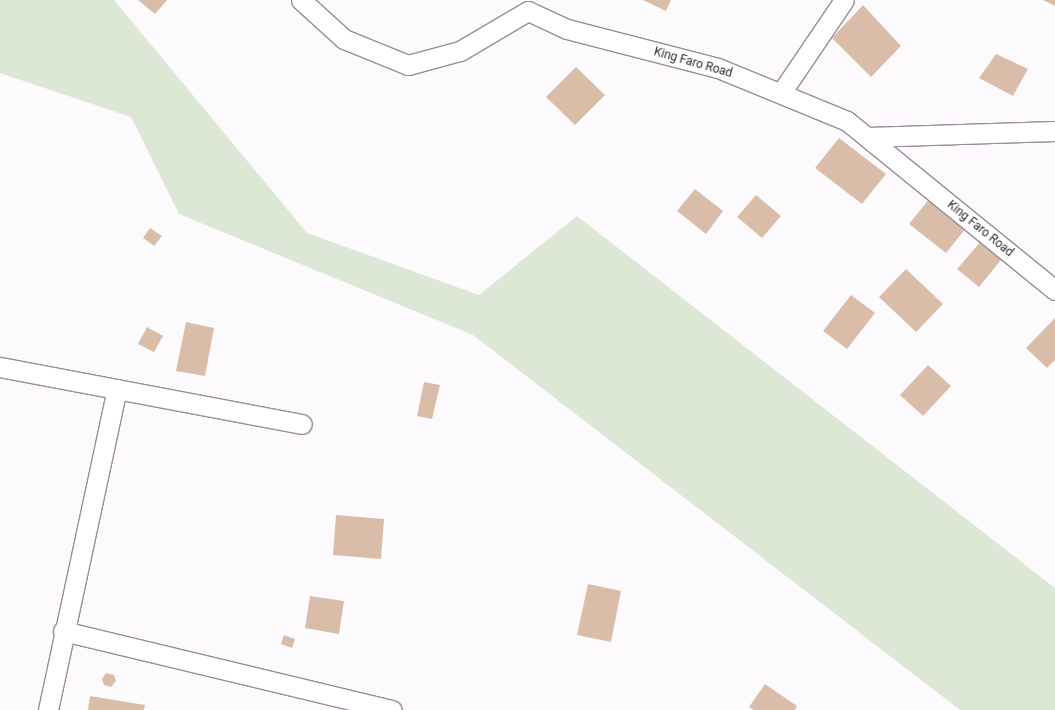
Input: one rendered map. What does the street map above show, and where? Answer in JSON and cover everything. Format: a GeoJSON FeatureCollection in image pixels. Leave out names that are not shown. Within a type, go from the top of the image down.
{"type":"FeatureCollection","features":[{"type":"Feature","properties":{"kind":"street","name":"King Faro Road"},"geometry":{"type":"LineString","coordinates":[[301,0],[344,39],[408,65],[460,51],[505,28],[533,6],[567,29],[718,68],[847,121],[1055,290]]}},
{"type":"Feature","properties":{"kind":"street"},"geometry":{"type":"LineString","coordinates":[[781,93],[844,0]]}},
{"type":"Feature","properties":{"kind":"street"},"geometry":{"type":"LineString","coordinates":[[867,137],[1055,131]]}},
{"type":"Feature","properties":{"kind":"street"},"geometry":{"type":"LineString","coordinates":[[0,367],[302,424]]}},
{"type":"Feature","properties":{"kind":"street"},"geometry":{"type":"LineString","coordinates":[[48,710],[63,631],[117,389]]}},
{"type":"Feature","properties":{"kind":"street"},"geometry":{"type":"LineString","coordinates":[[63,631],[392,710]]}},
{"type":"Feature","properties":{"kind":"green space"},"geometry":{"type":"Polygon","coordinates":[[[0,0],[114,0],[307,233],[479,295],[577,216],[1055,588],[1055,710],[960,710],[473,335],[179,214],[131,117],[0,73],[0,0]]]}},
{"type":"Feature","properties":{"kind":"building"},"geometry":{"type":"Polygon","coordinates":[[[138,0],[167,0],[155,14],[138,0]]]}},
{"type":"Feature","properties":{"kind":"building"},"geometry":{"type":"Polygon","coordinates":[[[643,0],[671,0],[666,11],[643,0]]]}},
{"type":"Feature","properties":{"kind":"building"},"geometry":{"type":"Polygon","coordinates":[[[1043,0],[1055,0],[1055,6],[1043,0]]]}},
{"type":"Feature","properties":{"kind":"building"},"geometry":{"type":"Polygon","coordinates":[[[863,5],[901,46],[871,77],[832,38],[863,5]]]}},
{"type":"Feature","properties":{"kind":"building"},"geometry":{"type":"Polygon","coordinates":[[[996,54],[1028,69],[1013,96],[979,78],[996,54]]]}},
{"type":"Feature","properties":{"kind":"building"},"geometry":{"type":"Polygon","coordinates":[[[576,67],[605,95],[575,125],[546,97],[576,67]]]}},
{"type":"Feature","properties":{"kind":"building"},"geometry":{"type":"Polygon","coordinates":[[[839,138],[886,174],[862,204],[815,168],[839,138]]]}},
{"type":"Feature","properties":{"kind":"building"},"geometry":{"type":"Polygon","coordinates":[[[695,189],[723,211],[706,234],[677,211],[695,189]]]}},
{"type":"Feature","properties":{"kind":"building"},"geometry":{"type":"Polygon","coordinates":[[[756,195],[781,216],[762,238],[737,217],[756,195]]]}},
{"type":"Feature","properties":{"kind":"building"},"geometry":{"type":"Polygon","coordinates":[[[930,198],[967,227],[946,253],[909,224],[930,198]]]}},
{"type":"Feature","properties":{"kind":"building"},"geometry":{"type":"Polygon","coordinates":[[[150,228],[162,236],[154,246],[143,238],[150,228]]]}},
{"type":"Feature","properties":{"kind":"building"},"geometry":{"type":"Polygon","coordinates":[[[983,239],[1004,256],[979,287],[957,269],[983,239]]]}},
{"type":"Feature","properties":{"kind":"building"},"geometry":{"type":"Polygon","coordinates":[[[906,269],[943,304],[916,332],[879,297],[906,269]]]}},
{"type":"Feature","properties":{"kind":"building"},"geometry":{"type":"Polygon","coordinates":[[[851,295],[875,313],[847,349],[823,331],[851,295]]]}},
{"type":"Feature","properties":{"kind":"building"},"geometry":{"type":"Polygon","coordinates":[[[1055,318],[1055,360],[1047,368],[1026,348],[1055,318]]]}},
{"type":"Feature","properties":{"kind":"building"},"geometry":{"type":"Polygon","coordinates":[[[186,322],[214,328],[205,376],[176,371],[186,322]]]}},
{"type":"Feature","properties":{"kind":"building"},"geometry":{"type":"Polygon","coordinates":[[[147,327],[163,336],[154,352],[138,344],[147,327]]]}},
{"type":"Feature","properties":{"kind":"building"},"geometry":{"type":"Polygon","coordinates":[[[928,365],[951,386],[923,416],[900,395],[928,365]]]}},
{"type":"Feature","properties":{"kind":"building"},"geometry":{"type":"Polygon","coordinates":[[[424,382],[440,385],[432,419],[417,416],[424,382]]]}},
{"type":"Feature","properties":{"kind":"building"},"geometry":{"type":"Polygon","coordinates":[[[336,515],[384,519],[381,559],[333,555],[336,515]]]}},
{"type":"Feature","properties":{"kind":"building"},"geometry":{"type":"Polygon","coordinates":[[[588,584],[621,591],[611,642],[577,635],[588,584]]]}},
{"type":"Feature","properties":{"kind":"building"},"geometry":{"type":"Polygon","coordinates":[[[310,596],[344,601],[339,634],[305,628],[310,596]]]}},
{"type":"Feature","properties":{"kind":"building"},"geometry":{"type":"Polygon","coordinates":[[[284,635],[295,639],[292,648],[281,644],[284,635]]]}},
{"type":"Feature","properties":{"kind":"building"},"geometry":{"type":"Polygon","coordinates":[[[106,673],[114,675],[116,681],[111,687],[104,685],[102,679],[106,673]]]}},
{"type":"Feature","properties":{"kind":"building"},"geometry":{"type":"Polygon","coordinates":[[[765,684],[797,706],[795,710],[754,710],[749,707],[765,684]]]}},
{"type":"Feature","properties":{"kind":"building"},"geometry":{"type":"Polygon","coordinates":[[[90,696],[145,705],[144,710],[88,710],[90,696]]]}}]}
